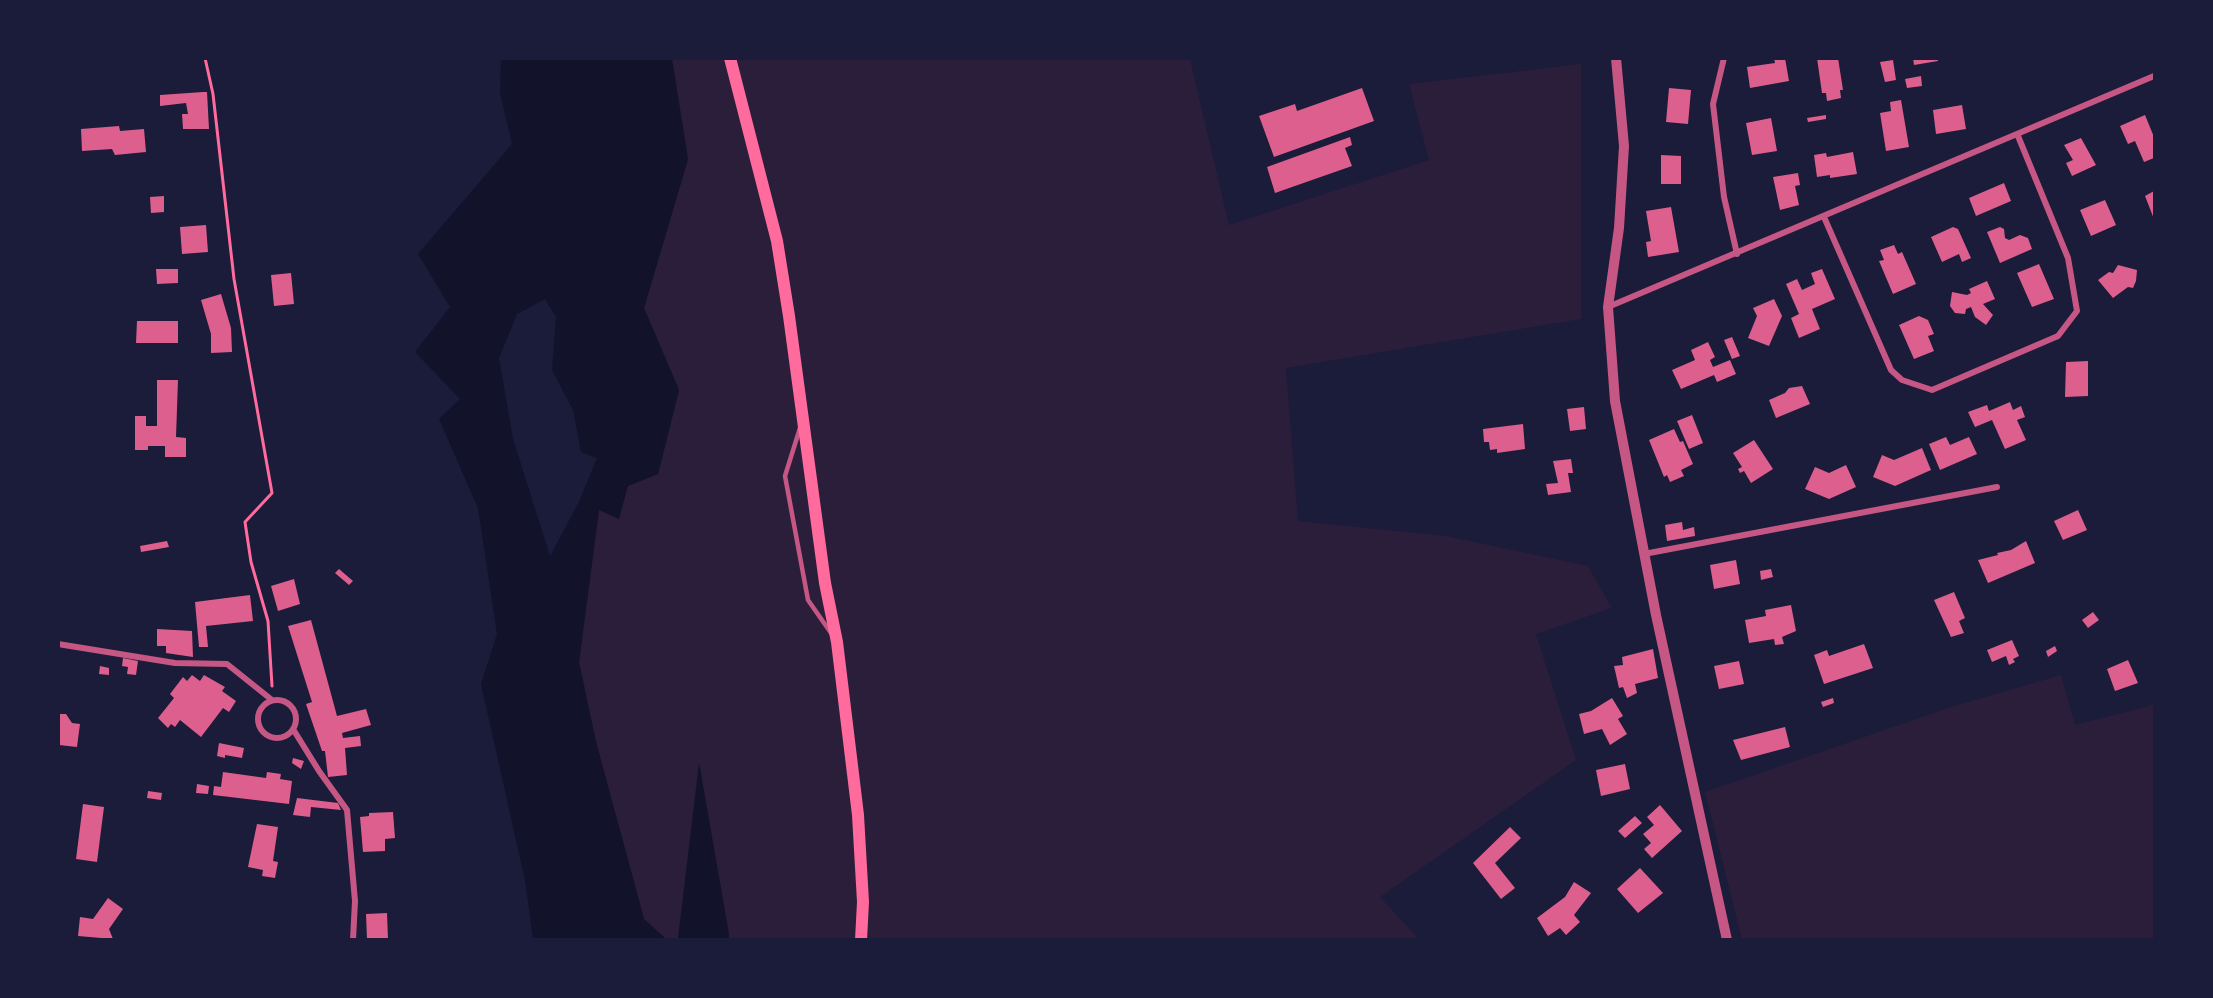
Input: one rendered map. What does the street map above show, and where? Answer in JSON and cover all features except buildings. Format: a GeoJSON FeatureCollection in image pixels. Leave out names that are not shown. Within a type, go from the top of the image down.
{"type":"FeatureCollection","features":[{"type":"Feature","properties":{"kind":"main road"},"geometry":{"type":"LineString","coordinates":[[730,58],[777,242],[825,583],[837,642],[858,815],[863,902],[861,939]]}},
{"type":"Feature","properties":{"kind":"street"},"geometry":{"type":"LineString","coordinates":[[1616,58],[1623,146],[1619,228],[1608,307],[1615,401],[1644,554],[1727,939]]}},
{"type":"Feature","properties":{"kind":"street"},"geometry":{"type":"LineString","coordinates":[[1724,58],[1713,104],[1724,197],[1737,254]]}},
{"type":"Feature","properties":{"kind":"street"},"geometry":{"type":"LineString","coordinates":[[1608,307],[2018,136],[2154,76]]}},
{"type":"Feature","properties":{"kind":"street"},"geometry":{"type":"LineString","coordinates":[[1824,217],[1891,370],[1902,380],[1932,390],[2058,336],[2077,311],[2068,258],[2018,136]]}},
{"type":"Feature","properties":{"kind":"street"},"geometry":{"type":"LineString","coordinates":[[1644,554],[1997,487]]}},
{"type":"Feature","properties":{"kind":"street"},"geometry":{"type":"LineString","coordinates":[[58,644],[175,663],[227,663],[272,700],[285,701],[294,710],[296,717],[290,734],[278,738],[261,731],[258,713],[261,707],[272,700]]}},
{"type":"Feature","properties":{"kind":"street"},"geometry":{"type":"LineString","coordinates":[[293,729],[347,810],[354,901],[353,939]]}},
{"type":"Feature","properties":{"kind":"lane"},"geometry":{"type":"LineString","coordinates":[[803,417],[785,476],[808,600],[837,642]]}},
{"type":"Feature","properties":{"kind":"path"},"geometry":{"type":"LineString","coordinates":[[205,58],[213,94],[234,279],[272,492],[245,522],[250,562],[268,621],[272,700]]}},
{"type":"Feature","properties":{"kind":"shaded area"},"geometry":{"type":"Polygon","coordinates":[[[501,59],[672,59],[688,159],[644,308],[679,390],[658,474],[628,486],[619,519],[599,510],[579,662],[596,742],[644,919],[666,939],[533,939],[525,880],[481,684],[497,634],[478,508],[439,419],[460,399],[415,352],[450,307],[418,254],[512,144],[500,93],[501,59]],[[545,299],[517,314],[499,358],[513,439],[550,556],[579,502],[597,458],[581,452],[573,410],[552,370],[556,317],[545,299]]]}},
{"type":"Feature","properties":{"kind":"shaded area"},"geometry":{"type":"Polygon","coordinates":[[[672,59],[1190,59],[1229,225],[1429,160],[1409,84],[1581,64],[1581,319],[1286,368],[1298,521],[1446,536],[1588,566],[1612,608],[1536,634],[1576,760],[1380,897],[1419,939],[729,939],[700,766],[678,939],[666,939],[644,919],[596,742],[579,662],[599,509],[628,486],[658,474],[679,390],[644,308],[688,159],[672,59]]]}},
{"type":"Feature","properties":{"kind":"shaded area"},"geometry":{"type":"Polygon","coordinates":[[[2061,675],[2075,725],[2153,705],[2154,939],[1742,939],[1705,792],[1951,707],[2061,675]]]}},
{"type":"Feature","properties":{"kind":"shaded area"},"geometry":{"type":"Polygon","coordinates":[[[699,763],[729,934],[729,939],[678,939],[699,763]]]}}]}
